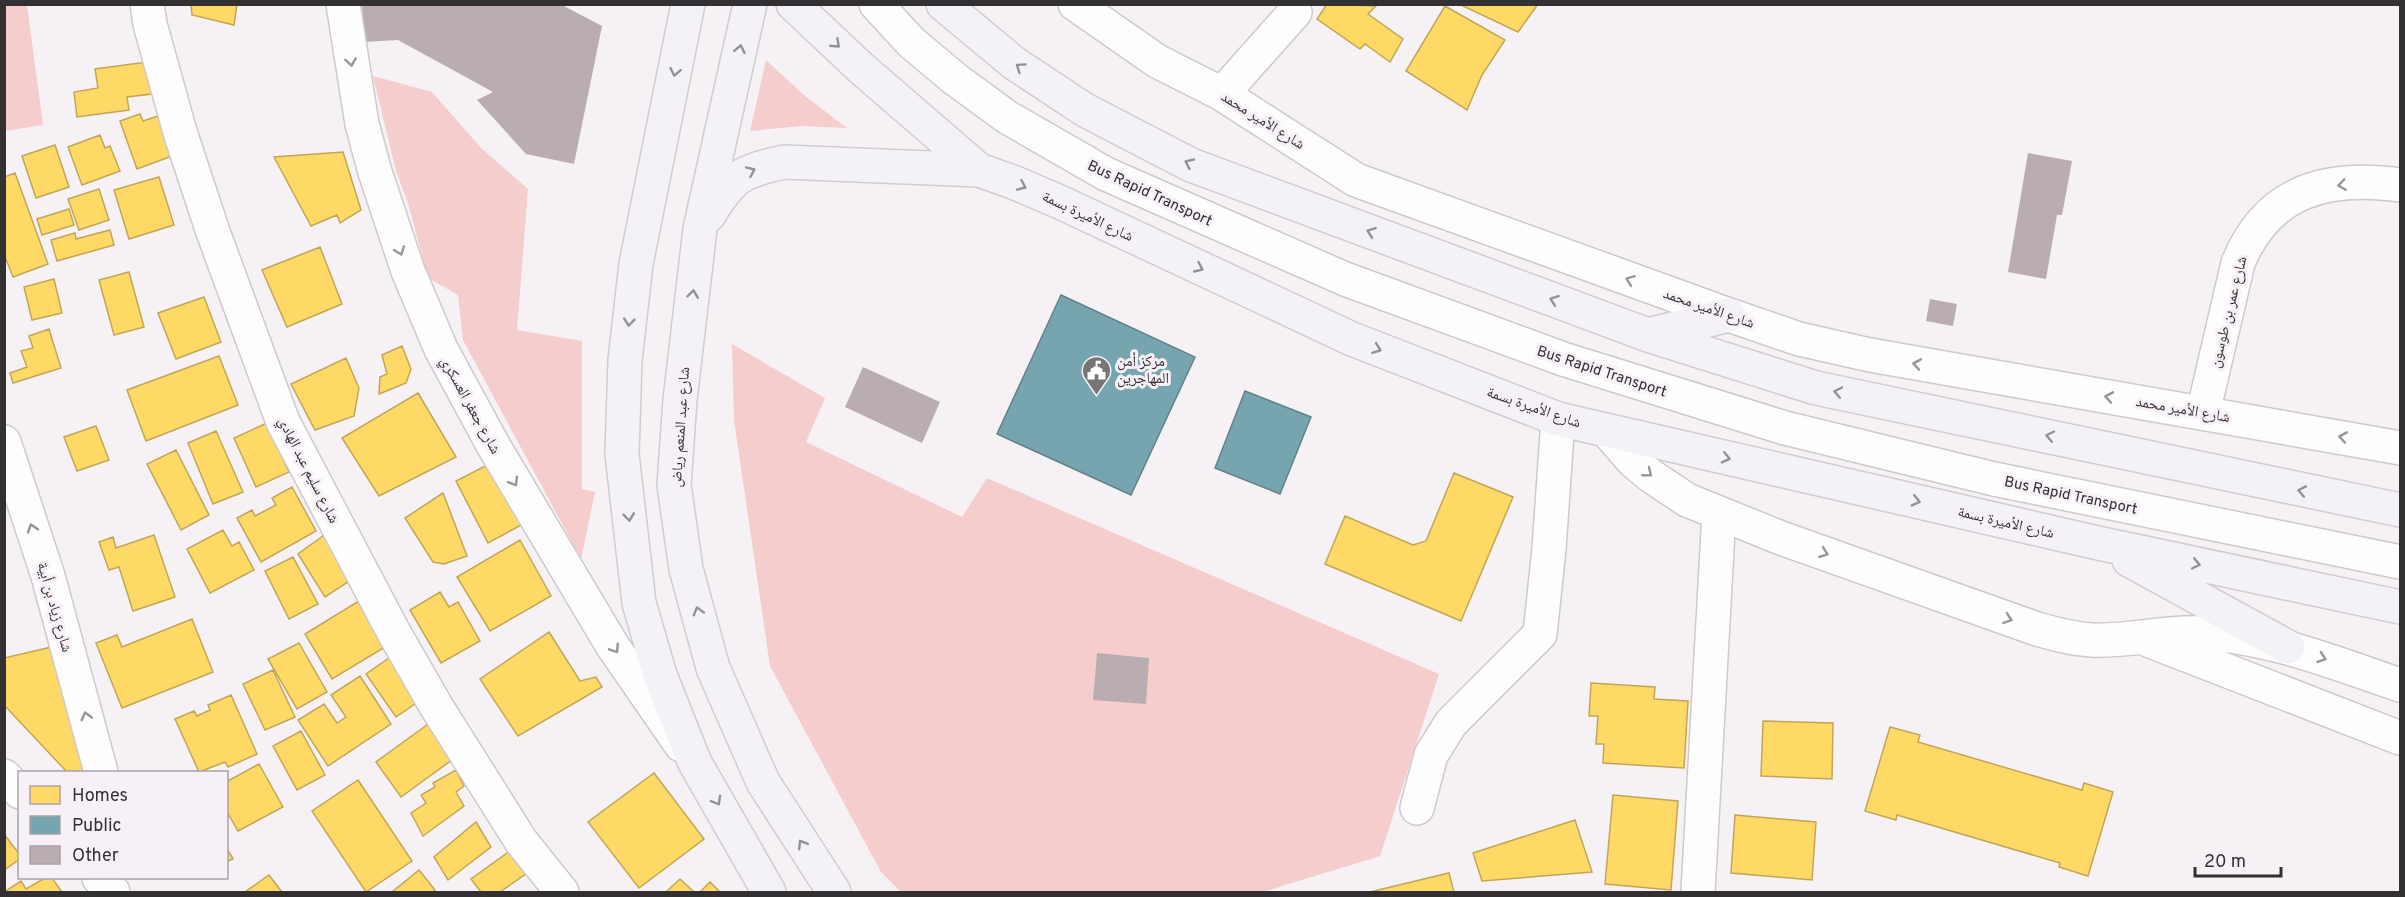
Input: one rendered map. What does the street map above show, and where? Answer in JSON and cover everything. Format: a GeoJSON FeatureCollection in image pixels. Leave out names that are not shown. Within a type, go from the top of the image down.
{"type":"FeatureCollection","features":[{"type":"Feature","properties":{"kind":"main road"},"geometry":{"type":"LineString","coordinates":[[688,4],[636,264],[625,360],[622,454],[639,603],[660,675],[695,763],[769,892]]}},
{"type":"Feature","properties":{"kind":"main road","name":"شارع عبد المنعم رياض"},"geometry":{"type":"LineString","coordinates":[[750,4],[700,229],[680,400],[674,485],[686,569],[713,668],[763,782],[834,892]]}},
{"type":"Feature","properties":{"kind":"main road","name":"شارع الأميرة بسمة"},"geometry":{"type":"LineString","coordinates":[[793,4],[861,68],[979,170],[1062,203],[1352,339],[1557,419],[2098,543],[2400,607]]}},
{"type":"Feature","properties":{"kind":"main road"},"geometry":{"type":"LineString","coordinates":[[943,4],[1014,63],[1085,110],[1191,165],[1648,335],[1816,388],[2400,510]]}},
{"type":"Feature","properties":{"kind":"main road"},"geometry":{"type":"LineString","coordinates":[[700,229],[720,195],[736,179],[754,168],[794,162],[979,170]]}},
{"type":"Feature","properties":{"kind":"main road"},"geometry":{"type":"LineString","coordinates":[[1648,335],[1729,315]]}},
{"type":"Feature","properties":{"kind":"main road"},"geometry":{"type":"LineString","coordinates":[[2098,543],[2288,647]]}},
{"type":"Feature","properties":{"kind":"street","name":"شارع سليم عبد الهادي"},"geometry":{"type":"LineString","coordinates":[[147,4],[150,24],[180,132],[213,232],[283,422],[393,631],[436,706],[521,841],[562,892]]}},
{"type":"Feature","properties":{"kind":"street","name":"شارع جعفر العسكري"},"geometry":{"type":"LineString","coordinates":[[342,4],[362,124],[375,172],[408,271],[441,349],[493,446],[612,645],[695,763]]}},
{"type":"Feature","properties":{"kind":"street","name":"Bus Rapid Transport"},"geometry":{"type":"LineString","coordinates":[[876,4],[911,42],[955,79],[1007,117],[1106,174],[1345,279],[1541,351],[1785,428],[1831,440],[1994,479],[2400,562]]}},
{"type":"Feature","properties":{"kind":"street","name":"شارع الأمير محمد"},"geometry":{"type":"LineString","coordinates":[[1075,4],[1157,61],[1222,94],[1356,180],[1799,339],[1870,355],[2400,448]]}},
{"type":"Feature","properties":{"kind":"street"},"geometry":{"type":"LineString","coordinates":[[1222,94],[1295,12]]}},
{"type":"Feature","properties":{"kind":"street","name":"شارع عمر بن طوسون"},"geometry":{"type":"LineString","coordinates":[[2203,412],[2238,263],[2259,223],[2276,208],[2295,196],[2316,189],[2352,183],[2400,184]]}},
{"type":"Feature","properties":{"kind":"street"},"geometry":{"type":"LineString","coordinates":[[1416,808],[1431,755],[1450,723],[1540,634],[1549,549],[1557,419]]}},
{"type":"Feature","properties":{"kind":"street"},"geometry":{"type":"LineString","coordinates":[[1607,430],[1633,460],[1651,476],[1687,500],[2037,629],[2066,637],[2092,640],[2170,633],[2201,633],[2288,647],[2400,685]]}},
{"type":"Feature","properties":{"kind":"street","name":"شارع زياد بن أبية"},"geometry":{"type":"LineString","coordinates":[[4,442],[48,576],[101,771]]}},
{"type":"Feature","properties":{"kind":"street"},"geometry":{"type":"LineString","coordinates":[[1698,892],[1719,513]]}},
{"type":"Feature","properties":{"kind":"street"},"geometry":{"type":"LineString","coordinates":[[2140,637],[2400,738]]}},
{"type":"Feature","properties":{"kind":"street"},"geometry":{"type":"LineString","coordinates":[[4,776],[18,790]]}},
{"type":"Feature","properties":{"kind":"shaded area"},"geometry":{"type":"Polygon","coordinates":[[[5,4],[27,5],[43,125],[5,131],[5,4]]]}},
{"type":"Feature","properties":{"kind":"shaded area"},"geometry":{"type":"Polygon","coordinates":[[[766,60],[805,96],[847,128],[802,126],[750,131],[766,60]]]}},
{"type":"Feature","properties":{"kind":"shaded area"},"geometry":{"type":"Polygon","coordinates":[[[373,76],[432,92],[481,148],[528,189],[517,330],[582,341],[582,489],[595,492],[581,559],[463,340],[458,295],[428,278],[408,203],[396,171],[373,76]]]}},
{"type":"Feature","properties":{"kind":"shaded area"},"geometry":{"type":"Polygon","coordinates":[[[732,344],[825,398],[806,442],[962,517],[987,478],[1439,674],[1380,856],[1263,892],[901,892],[881,872],[770,666],[734,420],[732,344]]]}},
{"type":"Feature","properties":{"kind":"building: Homes"},"geometry":{"type":"Polygon","coordinates":[[[191,4],[237,4],[234,25],[192,15],[191,4]]]}},
{"type":"Feature","properties":{"kind":"building: Homes"},"geometry":{"type":"Polygon","coordinates":[[[1327,4],[1376,6],[1368,14],[1403,39],[1390,62],[1365,44],[1360,49],[1317,19],[1327,4]]]}},
{"type":"Feature","properties":{"kind":"building: Homes"},"geometry":{"type":"Polygon","coordinates":[[[1464,4],[1538,4],[1518,32],[1463,6],[1464,4]]]}},
{"type":"Feature","properties":{"kind":"building: Homes"},"geometry":{"type":"Polygon","coordinates":[[[1445,6],[1505,40],[1482,75],[1467,110],[1406,71],[1445,6]]]}},
{"type":"Feature","properties":{"kind":"building: Homes"},"geometry":{"type":"Polygon","coordinates":[[[147,62],[152,94],[127,97],[129,110],[77,117],[74,92],[98,88],[95,69],[147,62]]]}},
{"type":"Feature","properties":{"kind":"building: Homes"},"geometry":{"type":"Polygon","coordinates":[[[140,114],[143,121],[158,116],[172,156],[137,169],[120,121],[140,114]]]}},
{"type":"Feature","properties":{"kind":"building: Homes"},"geometry":{"type":"Polygon","coordinates":[[[100,135],[105,148],[110,146],[120,171],[82,185],[68,147],[100,135]]]}},
{"type":"Feature","properties":{"kind":"building: Homes"},"geometry":{"type":"Polygon","coordinates":[[[55,145],[69,187],[36,198],[22,156],[55,145]]]}},
{"type":"Feature","properties":{"kind":"building: Homes"},"geometry":{"type":"Polygon","coordinates":[[[343,152],[361,210],[340,223],[337,215],[311,226],[274,157],[343,152]]]}},
{"type":"Feature","properties":{"kind":"building: Homes"},"geometry":{"type":"Polygon","coordinates":[[[15,173],[48,264],[13,277],[4,254],[4,177],[15,173]]]}},
{"type":"Feature","properties":{"kind":"building: Homes"},"geometry":{"type":"Polygon","coordinates":[[[159,177],[174,225],[129,239],[114,190],[159,177]]]}},
{"type":"Feature","properties":{"kind":"building: Homes"},"geometry":{"type":"Polygon","coordinates":[[[99,189],[109,220],[79,230],[68,199],[99,189]]]}},
{"type":"Feature","properties":{"kind":"building: Homes"},"geometry":{"type":"Polygon","coordinates":[[[69,209],[74,225],[42,235],[37,219],[69,209]]]}},
{"type":"Feature","properties":{"kind":"building: Homes"},"geometry":{"type":"Polygon","coordinates":[[[110,230],[114,245],[57,261],[51,240],[75,233],[76,239],[110,230]]]}},
{"type":"Feature","properties":{"kind":"building: Homes"},"geometry":{"type":"Polygon","coordinates":[[[320,247],[342,304],[287,327],[262,270],[320,247]]]}},
{"type":"Feature","properties":{"kind":"building: Homes"},"geometry":{"type":"Polygon","coordinates":[[[129,272],[144,327],[114,335],[99,280],[129,272]]]}},
{"type":"Feature","properties":{"kind":"building: Homes"},"geometry":{"type":"Polygon","coordinates":[[[54,279],[62,313],[32,320],[24,287],[54,279]]]}},
{"type":"Feature","properties":{"kind":"building: Homes"},"geometry":{"type":"Polygon","coordinates":[[[204,297],[221,342],[176,359],[158,313],[204,297]]]}},
{"type":"Feature","properties":{"kind":"building: Homes"},"geometry":{"type":"Polygon","coordinates":[[[49,329],[61,368],[13,383],[10,373],[27,367],[21,351],[33,348],[29,336],[49,329]]]}},
{"type":"Feature","properties":{"kind":"building: Homes"},"geometry":{"type":"Polygon","coordinates":[[[402,346],[411,369],[406,383],[379,394],[380,377],[387,374],[382,355],[402,346]]]}},
{"type":"Feature","properties":{"kind":"building: Homes"},"geometry":{"type":"Polygon","coordinates":[[[219,356],[238,405],[146,441],[127,390],[219,356]]]}},
{"type":"Feature","properties":{"kind":"building: Homes"},"geometry":{"type":"Polygon","coordinates":[[[346,358],[359,388],[354,416],[315,430],[291,384],[346,358]]]}},
{"type":"Feature","properties":{"kind":"building: Homes"},"geometry":{"type":"Polygon","coordinates":[[[418,393],[456,457],[379,496],[342,438],[418,393]]]}},
{"type":"Feature","properties":{"kind":"building: Homes"},"geometry":{"type":"Polygon","coordinates":[[[267,423],[289,472],[256,487],[234,438],[267,423]]]}},
{"type":"Feature","properties":{"kind":"building: Homes"},"geometry":{"type":"Polygon","coordinates":[[[96,426],[109,460],[77,471],[64,437],[96,426]]]}},
{"type":"Feature","properties":{"kind":"building: Homes"},"geometry":{"type":"Polygon","coordinates":[[[216,431],[243,492],[213,504],[188,443],[216,431]]]}},
{"type":"Feature","properties":{"kind":"building: Homes"},"geometry":{"type":"Polygon","coordinates":[[[176,450],[209,515],[181,530],[147,464],[176,450]]]}},
{"type":"Feature","properties":{"kind":"building: Homes"},"geometry":{"type":"Polygon","coordinates":[[[493,462],[525,523],[488,543],[456,481],[493,462]]]}},
{"type":"Feature","properties":{"kind":"building: Homes"},"geometry":{"type":"Polygon","coordinates":[[[1454,473],[1513,497],[1461,621],[1325,564],[1345,516],[1413,545],[1426,541],[1454,473]]]}},
{"type":"Feature","properties":{"kind":"building: Homes"},"geometry":{"type":"Polygon","coordinates":[[[292,487],[316,531],[261,562],[237,518],[252,510],[255,516],[276,505],[272,498],[292,487]]]}},
{"type":"Feature","properties":{"kind":"building: Homes"},"geometry":{"type":"Polygon","coordinates":[[[443,493],[467,556],[444,564],[433,562],[405,518],[443,493]]]}},
{"type":"Feature","properties":{"kind":"building: Homes"},"geometry":{"type":"Polygon","coordinates":[[[223,530],[232,546],[239,542],[254,570],[210,593],[187,549],[223,530]]]}},
{"type":"Feature","properties":{"kind":"building: Homes"},"geometry":{"type":"Polygon","coordinates":[[[327,533],[354,578],[325,597],[298,554],[327,533]]]}},
{"type":"Feature","properties":{"kind":"building: Homes"},"geometry":{"type":"Polygon","coordinates":[[[154,535],[175,597],[133,611],[119,567],[109,570],[99,542],[113,537],[116,548],[154,535]]]}},
{"type":"Feature","properties":{"kind":"building: Homes"},"geometry":{"type":"Polygon","coordinates":[[[520,540],[551,596],[490,631],[457,577],[520,540]]]}},
{"type":"Feature","properties":{"kind":"building: Homes"},"geometry":{"type":"Polygon","coordinates":[[[293,557],[318,604],[289,619],[265,571],[293,557]]]}},
{"type":"Feature","properties":{"kind":"building: Homes"},"geometry":{"type":"Polygon","coordinates":[[[440,592],[449,607],[458,602],[480,641],[441,663],[410,610],[440,592]]]}},
{"type":"Feature","properties":{"kind":"building: Homes"},"geometry":{"type":"Polygon","coordinates":[[[362,599],[390,644],[332,679],[305,634],[362,599]]]}},
{"type":"Feature","properties":{"kind":"building: Homes"},"geometry":{"type":"Polygon","coordinates":[[[192,619],[213,672],[122,708],[96,643],[117,635],[122,647],[192,619]]]}},
{"type":"Feature","properties":{"kind":"building: Homes"},"geometry":{"type":"Polygon","coordinates":[[[549,632],[580,681],[596,677],[602,687],[518,736],[480,679],[549,632]]]}},
{"type":"Feature","properties":{"kind":"building: Homes"},"geometry":{"type":"Polygon","coordinates":[[[299,643],[327,692],[297,709],[268,659],[299,643]]]}},
{"type":"Feature","properties":{"kind":"building: Homes"},"geometry":{"type":"Polygon","coordinates":[[[56,646],[87,771],[66,771],[4,705],[4,658],[56,646]]]}},
{"type":"Feature","properties":{"kind":"building: Homes"},"geometry":{"type":"Polygon","coordinates":[[[392,656],[422,699],[396,717],[366,674],[392,656]]]}},
{"type":"Feature","properties":{"kind":"building: Homes"},"geometry":{"type":"Polygon","coordinates":[[[273,670],[295,717],[265,730],[243,684],[273,670]]]}},
{"type":"Feature","properties":{"kind":"building: Homes"},"geometry":{"type":"Polygon","coordinates":[[[360,676],[391,724],[328,766],[298,720],[324,704],[337,723],[346,717],[331,695],[360,676]]]}},
{"type":"Feature","properties":{"kind":"building: Homes"},"geometry":{"type":"Polygon","coordinates":[[[1591,683],[1655,687],[1654,699],[1688,701],[1684,768],[1603,763],[1604,744],[1596,744],[1598,716],[1589,716],[1591,683]]]}},
{"type":"Feature","properties":{"kind":"building: Homes"},"geometry":{"type":"Polygon","coordinates":[[[231,695],[257,754],[228,767],[225,762],[199,771],[175,719],[194,711],[197,716],[210,710],[208,705],[231,695]]]}},
{"type":"Feature","properties":{"kind":"building: Homes"},"geometry":{"type":"Polygon","coordinates":[[[1763,721],[1833,723],[1832,779],[1761,776],[1763,721]]]}},
{"type":"Feature","properties":{"kind":"building: Homes"},"geometry":{"type":"Polygon","coordinates":[[[431,722],[456,757],[401,797],[376,762],[431,722]]]}},
{"type":"Feature","properties":{"kind":"building: Homes"},"geometry":{"type":"Polygon","coordinates":[[[1890,727],[1920,735],[1918,742],[2082,790],[2084,783],[2113,792],[2088,876],[2059,867],[2060,863],[1897,815],[1896,820],[1865,811],[1890,727]]]}},
{"type":"Feature","properties":{"kind":"building: Homes"},"geometry":{"type":"Polygon","coordinates":[[[301,731],[325,775],[297,790],[273,746],[301,731]]]}},
{"type":"Feature","properties":{"kind":"building: Homes"},"geometry":{"type":"Polygon","coordinates":[[[259,764],[283,807],[238,831],[228,814],[228,781],[259,764]]]}},
{"type":"Feature","properties":{"kind":"building: Homes"},"geometry":{"type":"Polygon","coordinates":[[[456,770],[464,786],[456,792],[464,806],[423,836],[411,813],[426,803],[421,795],[435,787],[433,783],[456,770]]]}},
{"type":"Feature","properties":{"kind":"building: Homes"},"geometry":{"type":"Polygon","coordinates":[[[654,773],[704,839],[639,888],[588,822],[654,773]]]}},
{"type":"Feature","properties":{"kind":"building: Homes"},"geometry":{"type":"Polygon","coordinates":[[[358,780],[412,861],[366,892],[312,811],[358,780]]]}},
{"type":"Feature","properties":{"kind":"building: Homes"},"geometry":{"type":"Polygon","coordinates":[[[1613,795],[1678,801],[1671,890],[1605,884],[1613,795]]]}},
{"type":"Feature","properties":{"kind":"building: Homes"},"geometry":{"type":"Polygon","coordinates":[[[1735,815],[1816,822],[1812,880],[1731,873],[1735,815]]]}},
{"type":"Feature","properties":{"kind":"building: Homes"},"geometry":{"type":"Polygon","coordinates":[[[1575,820],[1592,872],[1482,881],[1473,853],[1575,820]]]}},
{"type":"Feature","properties":{"kind":"building: Homes"},"geometry":{"type":"Polygon","coordinates":[[[476,822],[491,847],[448,880],[434,857],[476,822]]]}},
{"type":"Feature","properties":{"kind":"building: Homes"},"geometry":{"type":"Polygon","coordinates":[[[4,834],[18,852],[18,860],[4,870],[4,834]]]}},
{"type":"Feature","properties":{"kind":"building: Homes"},"geometry":{"type":"Polygon","coordinates":[[[514,848],[530,871],[500,892],[481,892],[471,879],[514,848]]]}},
{"type":"Feature","properties":{"kind":"building: Homes"},"geometry":{"type":"Polygon","coordinates":[[[228,850],[233,859],[228,861],[228,850]]]}},
{"type":"Feature","properties":{"kind":"building: Homes"},"geometry":{"type":"Polygon","coordinates":[[[419,870],[435,890],[432,892],[392,892],[419,870]]]}},
{"type":"Feature","properties":{"kind":"building: Homes"},"geometry":{"type":"Polygon","coordinates":[[[1449,873],[1454,892],[1370,892],[1449,873]]]}},
{"type":"Feature","properties":{"kind":"building: Homes"},"geometry":{"type":"Polygon","coordinates":[[[269,875],[282,892],[245,892],[269,875]]]}},
{"type":"Feature","properties":{"kind":"building: Homes"},"geometry":{"type":"Polygon","coordinates":[[[43,879],[53,879],[62,892],[4,892],[21,881],[26,889],[43,879]]]}},
{"type":"Feature","properties":{"kind":"building: Homes"},"geometry":{"type":"Polygon","coordinates":[[[680,879],[694,892],[666,892],[680,879]]]}},
{"type":"Feature","properties":{"kind":"building: Homes"},"geometry":{"type":"Polygon","coordinates":[[[710,882],[720,892],[700,892],[710,882]]]}},
{"type":"Feature","properties":{"kind":"building: Public","name":"مركز أمن المهاجرين"},"geometry":{"type":"Polygon","coordinates":[[[1061,295],[1195,357],[1131,495],[997,434],[1061,295]]]}},
{"type":"Feature","properties":{"kind":"building: Public"},"geometry":{"type":"Polygon","coordinates":[[[1245,391],[1311,417],[1280,494],[1215,468],[1245,391]]]}},
{"type":"Feature","properties":{"kind":"building: Other"},"geometry":{"type":"Polygon","coordinates":[[[362,4],[560,4],[602,26],[574,164],[526,154],[477,100],[493,92],[398,40],[364,42],[362,4]]]}},
{"type":"Feature","properties":{"kind":"building: Other"},"geometry":{"type":"Polygon","coordinates":[[[2028,153],[2072,161],[2062,215],[2057,215],[2046,279],[2008,272],[2028,153]]]}},
{"type":"Feature","properties":{"kind":"building: Other"},"geometry":{"type":"Polygon","coordinates":[[[1930,299],[1957,304],[1953,326],[1926,321],[1930,299]]]}},
{"type":"Feature","properties":{"kind":"building: Other"},"geometry":{"type":"Polygon","coordinates":[[[863,367],[940,402],[922,443],[845,407],[863,367]]]}},
{"type":"Feature","properties":{"kind":"building: Other"},"geometry":{"type":"Polygon","coordinates":[[[1097,653],[1149,658],[1146,704],[1093,700],[1097,653]]]}},
{"type":"Feature","properties":{"kind":"place","name":"مركز أمن المهاجرين"},"geometry":{"type":"Point","coordinates":[1096,396]}}]}
